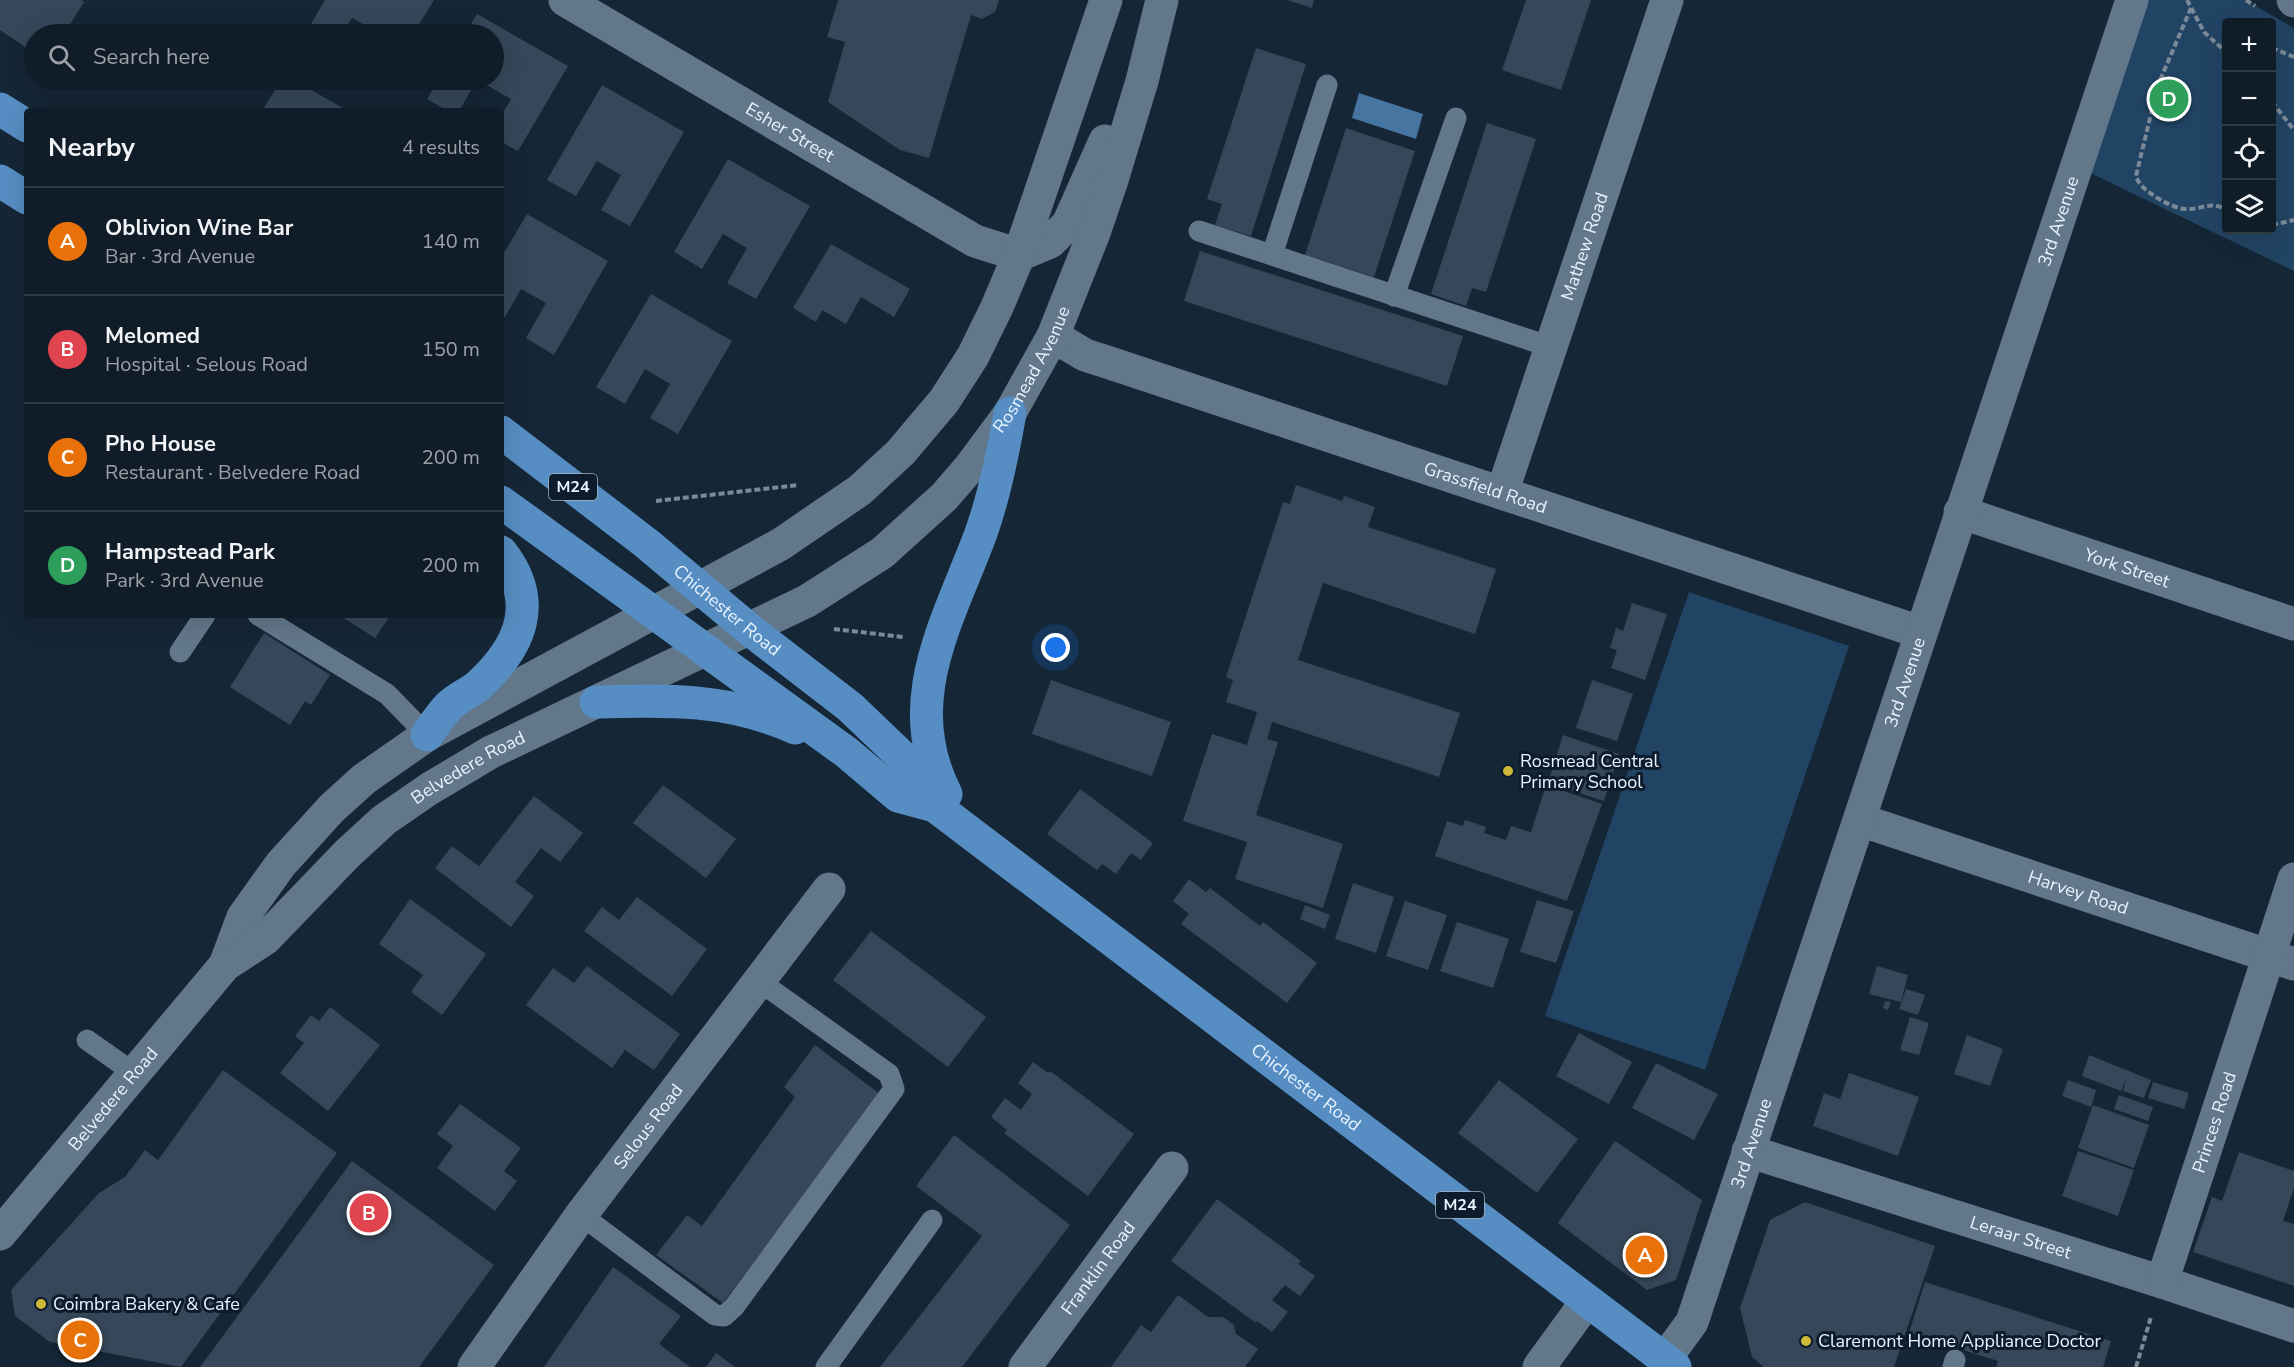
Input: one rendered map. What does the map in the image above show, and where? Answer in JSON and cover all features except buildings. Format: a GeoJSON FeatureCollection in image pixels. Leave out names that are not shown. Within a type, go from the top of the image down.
{"type":"FeatureCollection","features":[{"type":"Feature","properties":{"kind":"main road"},"geometry":{"type":"LineString","coordinates":[[0,110],[24,124]]}},
{"type":"Feature","properties":{"kind":"main road"},"geometry":{"type":"LineString","coordinates":[[0,182],[24,196]]}},
{"type":"Feature","properties":{"kind":"main road"},"geometry":{"type":"LineString","coordinates":[[964,829],[938,778],[927,740],[926,690],[932,661],[981,531],[1002,457],[1010,413]]}},
{"type":"Feature","properties":{"kind":"main road","name":"Chichester Road"},"geometry":{"type":"LineString","coordinates":[[504,434],[701,588],[750,630],[850,706],[919,773],[935,806]]}},
{"type":"Feature","properties":{"kind":"main road","name":"Chichester Road"},"geometry":{"type":"LineString","coordinates":[[504,504],[846,752],[898,796],[935,806],[1670,1363]]}},
{"type":"Feature","properties":{"kind":"main road"},"geometry":{"type":"LineString","coordinates":[[427,735],[450,705],[478,686],[505,658],[519,635],[522,613],[518,581],[504,557]]}},
{"type":"Feature","properties":{"kind":"main road"},"geometry":{"type":"LineString","coordinates":[[596,702],[714,703],[777,720],[846,752]]}},
{"type":"Feature","properties":{"kind":"street","name":"Esher Street"},"geometry":{"type":"LineString","coordinates":[[565,0],[975,241],[1019,255]]}},
{"type":"Feature","properties":{"kind":"street"},"geometry":{"type":"LineString","coordinates":[[701,588],[791,537],[860,490],[901,452],[944,401],[973,356],[1019,255],[1106,0]]}},
{"type":"Feature","properties":{"kind":"street","name":"Rosmead Avenue"},"geometry":{"type":"LineString","coordinates":[[750,630],[825,591],[882,553],[915,525],[959,481],[1010,413],[1053,336],[1094,233],[1142,81],[1162,0]]}},
{"type":"Feature","properties":{"kind":"street","name":"Mathew Road"},"geometry":{"type":"LineString","coordinates":[[1502,493],[1667,0]]}},
{"type":"Feature","properties":{"kind":"street","name":"3rd Avenue"},"geometry":{"type":"LineString","coordinates":[[1670,1363],[1692,1322],[2132,0]]}},
{"type":"Feature","properties":{"kind":"street"},"geometry":{"type":"LineString","coordinates":[[1019,255],[1050,242],[1068,225],[1112,126],[1142,81]]}},
{"type":"Feature","properties":{"kind":"street","name":"Grassfield Road"},"geometry":{"type":"LineString","coordinates":[[1053,336],[1085,355],[1920,632]]}},
{"type":"Feature","properties":{"kind":"street","name":"York Street"},"geometry":{"type":"LineString","coordinates":[[1960,513],[2294,624]]}},
{"type":"Feature","properties":{"kind":"street","name":"Belvedere Road"},"geometry":{"type":"LineString","coordinates":[[225,965],[243,916],[281,864],[331,809],[364,779],[427,735],[701,588]]}},
{"type":"Feature","properties":{"kind":"street","name":"Belvedere Road"},"geometry":{"type":"LineString","coordinates":[[0,1234],[225,965],[265,939],[347,854],[384,820],[429,789],[491,752],[750,630]]}},
{"type":"Feature","properties":{"kind":"street","name":"Harvey Road"},"geometry":{"type":"LineString","coordinates":[[1860,820],[2281,960]]}},
{"type":"Feature","properties":{"kind":"street","name":"Princes Road"},"geometry":{"type":"LineString","coordinates":[[2162,1282],[2281,960],[2294,879]]}},
{"type":"Feature","properties":{"kind":"street","name":"Selous Road"},"geometry":{"type":"LineString","coordinates":[[474,1367],[581,1215],[829,889]]}},
{"type":"Feature","properties":{"kind":"street","name":"Leraar Street"},"geometry":{"type":"LineString","coordinates":[[1748,1151],[2294,1326]]}},
{"type":"Feature","properties":{"kind":"street","name":"Franklin Road"},"geometry":{"type":"LineString","coordinates":[[1024,1367],[1172,1168]]}},
{"type":"Feature","properties":{"kind":"street"},"geometry":{"type":"LineString","coordinates":[[1539,1367],[1587,1301]]}},
{"type":"Feature","properties":{"kind":"lane"},"geometry":{"type":"LineString","coordinates":[[1272,255],[1327,84]]}},
{"type":"Feature","properties":{"kind":"lane"},"geometry":{"type":"LineString","coordinates":[[1394,296],[1456,118]]}},
{"type":"Feature","properties":{"kind":"lane"},"geometry":{"type":"LineString","coordinates":[[1199,231],[1551,347]]}},
{"type":"Feature","properties":{"kind":"lane"},"geometry":{"type":"LineString","coordinates":[[180,652],[202,618]]}},
{"type":"Feature","properties":{"kind":"lane"},"geometry":{"type":"LineString","coordinates":[[263,618],[387,694],[427,735]]}},
{"type":"Feature","properties":{"kind":"lane"},"geometry":{"type":"LineString","coordinates":[[581,1215],[716,1315],[724,1316],[734,1307],[894,1089],[889,1074],[759,981]]}},
{"type":"Feature","properties":{"kind":"lane"},"geometry":{"type":"LineString","coordinates":[[87,1040],[134,1074]]}},
{"type":"Feature","properties":{"kind":"lane"},"geometry":{"type":"LineString","coordinates":[[826,1367],[932,1220]]}},
{"type":"Feature","properties":{"kind":"path"},"geometry":{"type":"LineString","coordinates":[[2187,0],[2204,32],[2222,48]]}},
{"type":"Feature","properties":{"kind":"path"},"geometry":{"type":"LineString","coordinates":[[2191,8],[2158,85],[2136,176],[2138,184],[2150,194],[2178,207],[2186,209],[2216,204],[2222,208]]}},
{"type":"Feature","properties":{"kind":"path"},"geometry":{"type":"LineString","coordinates":[[2276,50],[2294,57]]}},
{"type":"Feature","properties":{"kind":"path"},"geometry":{"type":"LineString","coordinates":[[2276,108],[2294,130]]}},
{"type":"Feature","properties":{"kind":"path"},"geometry":{"type":"LineString","coordinates":[[2276,224],[2294,220]]}},
{"type":"Feature","properties":{"kind":"path"},"geometry":{"type":"LineString","coordinates":[[656,501],[809,484]]}},
{"type":"Feature","properties":{"kind":"path"},"geometry":{"type":"LineString","coordinates":[[831,628],[897,635],[909,642]]}},
{"type":"Feature","properties":{"kind":"path"},"geometry":{"type":"LineString","coordinates":[[2136,1367],[2162,1282]]}},
{"type":"Feature","properties":{"kind":"shaded area"},"geometry":{"type":"Polygon","coordinates":[[[2148,0],[2245,0],[2294,28],[2294,271],[2086,171],[2148,0]]]}},
{"type":"Feature","properties":{"kind":"shaded area"},"geometry":{"type":"Polygon","coordinates":[[[1359,93],[1423,114],[1416,139],[1352,118],[1359,93]]]}},
{"type":"Feature","properties":{"kind":"shaded area"},"geometry":{"type":"Polygon","coordinates":[[[1689,592],[1849,646],[1705,1070],[1545,1016],[1689,592]]]}},
{"type":"Feature","properties":{"kind":"place","name":"Hampstead Park"},"geometry":{"type":"Point","coordinates":[2169,99]}},
{"type":"Feature","properties":{"kind":"place","name":"Rosmead Central Primary School"},"geometry":{"type":"Point","coordinates":[1508,771]}},
{"type":"Feature","properties":{"kind":"place","name":"Melomed"},"geometry":{"type":"Point","coordinates":[369,1213]}},
{"type":"Feature","properties":{"kind":"place","name":"Oblivion Wine Bar"},"geometry":{"type":"Point","coordinates":[1645,1255]}},
{"type":"Feature","properties":{"kind":"place","name":"Coimbra Bakery & Cafe"},"geometry":{"type":"Point","coordinates":[41,1304]}},
{"type":"Feature","properties":{"kind":"place","name":"Pho House"},"geometry":{"type":"Point","coordinates":[80,1340]}},
{"type":"Feature","properties":{"kind":"place","name":"Claremont Home Appliance Doctor"},"geometry":{"type":"Point","coordinates":[1806,1341]}}]}
